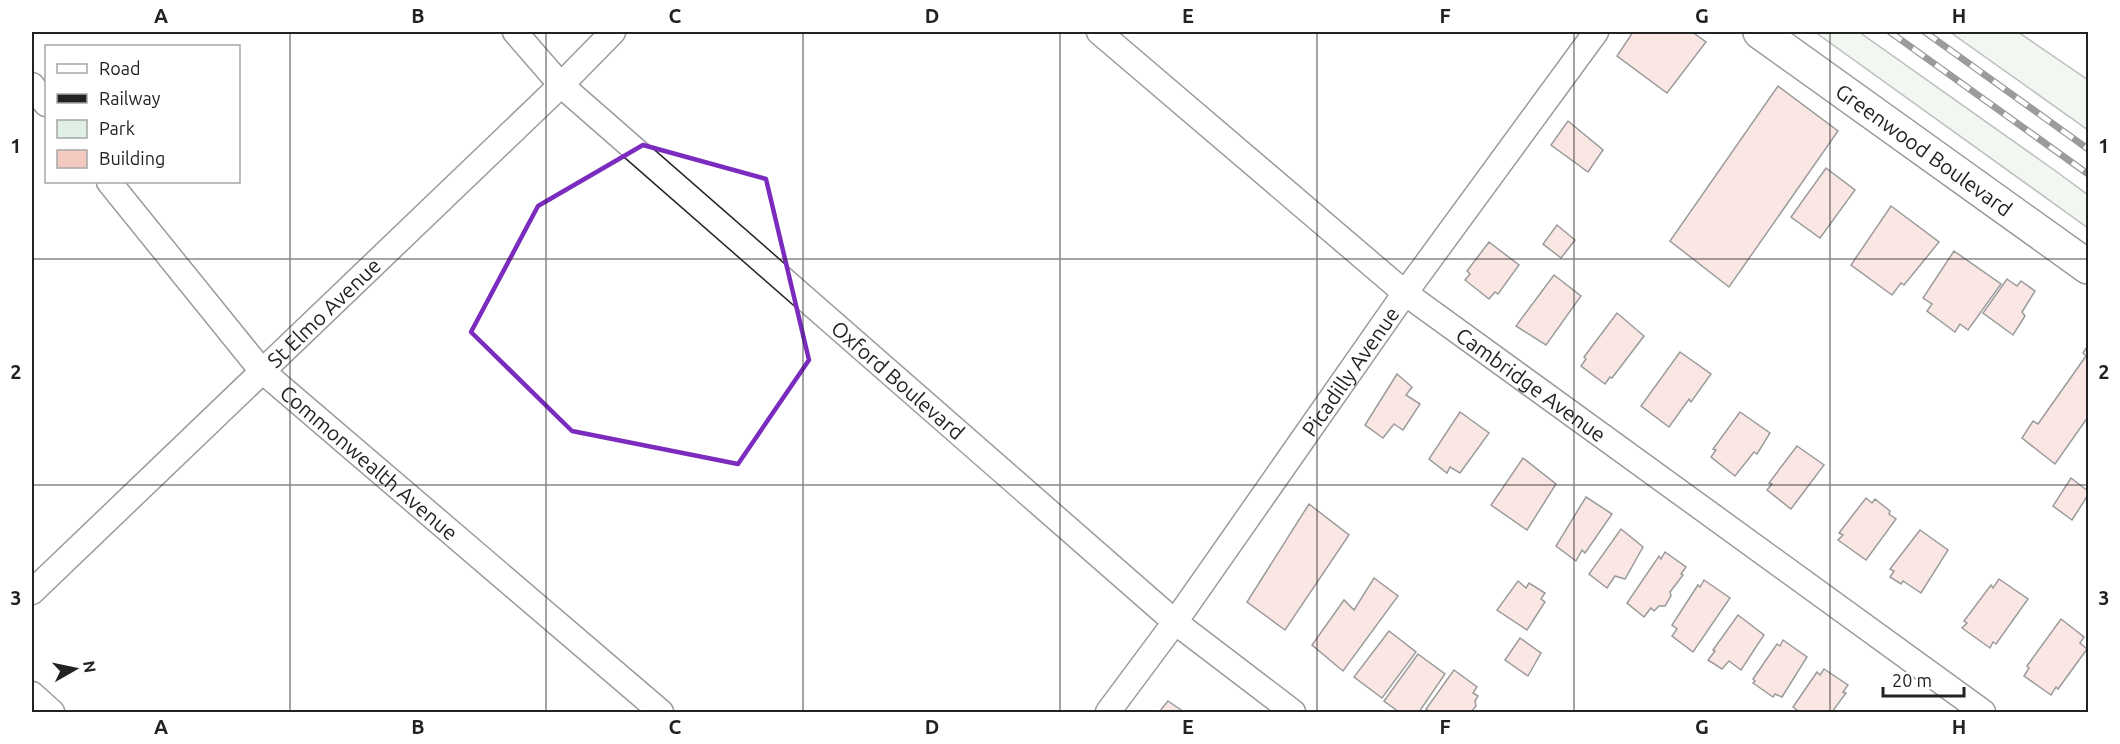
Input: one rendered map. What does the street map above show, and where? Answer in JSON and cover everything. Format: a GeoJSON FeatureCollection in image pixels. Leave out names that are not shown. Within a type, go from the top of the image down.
{"type":"FeatureCollection","features":[{"type":"Feature","properties":{"kind":"street","name":"Oxford Boulevard"},"geometry":{"type":"LineString","coordinates":[[515,32],[561,85],[1175,622],[1293,712]]}},
{"type":"Feature","properties":{"kind":"street","name":"St Elmo Avenue"},"geometry":{"type":"LineString","coordinates":[[32,592],[261,370],[561,85],[613,32]]}},
{"type":"Feature","properties":{"kind":"street","name":"Cambridge Avenue"},"geometry":{"type":"LineString","coordinates":[[1099,32],[1405,293],[1983,712]]}},
{"type":"Feature","properties":{"kind":"street","name":"Picadilly Avenue"},"geometry":{"type":"LineString","coordinates":[[1108,712],[1175,622],[1405,293],[1596,32]]}},
{"type":"Feature","properties":{"kind":"street","name":"Greenwood Boulevard"},"geometry":{"type":"LineString","coordinates":[[1760,32],[2088,267]]}},
{"type":"Feature","properties":{"kind":"street"},"geometry":{"type":"LineString","coordinates":[[32,85],[45,103]]}},
{"type":"Feature","properties":{"kind":"street","name":"Commonwealth Avenue"},"geometry":{"type":"LineString","coordinates":[[110,183],[261,370],[661,712]]}},
{"type":"Feature","properties":{"kind":"street"},"geometry":{"type":"LineString","coordinates":[[32,694],[52,712]]}},
{"type":"Feature","properties":{"kind":"highlighted area"},"geometry":{"type":"Polygon","coordinates":[[[643,145],[766,179],[809,360],[738,464],[572,431],[471,332],[538,206],[643,145]]]}},
{"type":"Feature","properties":{"kind":"green space"},"geometry":{"type":"Polygon","coordinates":[[[1815,32],[1859,32],[2057,172],[2088,195],[2088,228],[1815,32]]]}},
{"type":"Feature","properties":{"kind":"green space"},"geometry":{"type":"Polygon","coordinates":[[[1950,32],[2018,32],[2088,80],[2088,130],[1950,32]]]}},
{"type":"Feature","properties":{"kind":"building"},"geometry":{"type":"Polygon","coordinates":[[[1633,32],[1692,32],[1706,42],[1667,93],[1617,56],[1633,32]]]}},
{"type":"Feature","properties":{"kind":"building"},"geometry":{"type":"Polygon","coordinates":[[[1778,86],[1838,131],[1729,287],[1670,241],[1778,86]]]}},
{"type":"Feature","properties":{"kind":"building"},"geometry":{"type":"Polygon","coordinates":[[[1568,121],[1603,150],[1588,172],[1551,145],[1568,121]]]}},
{"type":"Feature","properties":{"kind":"building"},"geometry":{"type":"Polygon","coordinates":[[[1826,168],[1855,190],[1820,238],[1791,217],[1826,168]]]}},
{"type":"Feature","properties":{"kind":"building"},"geometry":{"type":"Polygon","coordinates":[[[1891,206],[1939,242],[1904,285],[1901,283],[1892,295],[1851,265],[1891,206]]]}},
{"type":"Feature","properties":{"kind":"building"},"geometry":{"type":"Polygon","coordinates":[[[1557,225],[1575,240],[1561,258],[1543,244],[1557,225]]]}},
{"type":"Feature","properties":{"kind":"building"},"geometry":{"type":"Polygon","coordinates":[[[1489,242],[1519,265],[1498,294],[1495,292],[1489,299],[1465,280],[1470,274],[1467,271],[1489,242]]]}},
{"type":"Feature","properties":{"kind":"building"},"geometry":{"type":"Polygon","coordinates":[[[1954,251],[2001,284],[1968,330],[1960,324],[1955,332],[1927,311],[1932,304],[1923,298],[1954,251]]]}},
{"type":"Feature","properties":{"kind":"building"},"geometry":{"type":"Polygon","coordinates":[[[1554,275],[1581,296],[1546,345],[1516,326],[1554,275]]]}},
{"type":"Feature","properties":{"kind":"building"},"geometry":{"type":"Polygon","coordinates":[[[2007,279],[2017,286],[2021,281],[2035,291],[2022,312],[2025,316],[2013,335],[1983,313],[2007,279]]]}},
{"type":"Feature","properties":{"kind":"building"},"geometry":{"type":"Polygon","coordinates":[[[1617,313],[1644,336],[1605,384],[1581,366],[1586,359],[1584,357],[1617,313]]]}},
{"type":"Feature","properties":{"kind":"building"},"geometry":{"type":"Polygon","coordinates":[[[2088,345],[2088,417],[2055,464],[2022,438],[2033,421],[2038,424],[2086,356],[2083,353],[2088,345]]]}},
{"type":"Feature","properties":{"kind":"building"},"geometry":{"type":"Polygon","coordinates":[[[1680,352],[1711,374],[1669,427],[1641,406],[1680,352]]]}},
{"type":"Feature","properties":{"kind":"building"},"geometry":{"type":"Polygon","coordinates":[[[1397,374],[1412,387],[1406,395],[1420,404],[1403,430],[1394,424],[1383,438],[1365,425],[1397,374]]]}},
{"type":"Feature","properties":{"kind":"building"},"geometry":{"type":"Polygon","coordinates":[[[1460,412],[1489,433],[1460,473],[1450,467],[1447,473],[1429,459],[1460,412]]]}},
{"type":"Feature","properties":{"kind":"building"},"geometry":{"type":"Polygon","coordinates":[[[1740,412],[1770,433],[1757,454],[1754,452],[1735,476],[1711,457],[1716,450],[1713,449],[1740,412]]]}},
{"type":"Feature","properties":{"kind":"building"},"geometry":{"type":"Polygon","coordinates":[[[1797,446],[1824,465],[1791,509],[1767,490],[1772,484],[1769,483],[1797,446]]]}},
{"type":"Feature","properties":{"kind":"building"},"geometry":{"type":"Polygon","coordinates":[[[1523,458],[1556,484],[1527,530],[1491,505],[1523,458]]]}},
{"type":"Feature","properties":{"kind":"building"},"geometry":{"type":"Polygon","coordinates":[[[2071,478],[2088,491],[2088,495],[2072,520],[2053,506],[2071,478]]]}},
{"type":"Feature","properties":{"kind":"building"},"geometry":{"type":"Polygon","coordinates":[[[1586,497],[1612,514],[1585,553],[1582,550],[1576,561],[1556,546],[1586,497]]]}},
{"type":"Feature","properties":{"kind":"building"},"geometry":{"type":"Polygon","coordinates":[[[1866,498],[1872,503],[1875,499],[1896,519],[1866,560],[1838,540],[1843,535],[1839,533],[1866,498]]]}},
{"type":"Feature","properties":{"kind":"building"},"geometry":{"type":"Polygon","coordinates":[[[1309,504],[1349,535],[1285,630],[1247,602],[1309,504]]]}},
{"type":"Feature","properties":{"kind":"building"},"geometry":{"type":"Polygon","coordinates":[[[1621,529],[1643,547],[1625,579],[1615,576],[1607,588],[1589,574],[1621,529]]]}},
{"type":"Feature","properties":{"kind":"building"},"geometry":{"type":"Polygon","coordinates":[[[1920,530],[1948,550],[1921,593],[1903,581],[1901,584],[1890,577],[1894,571],[1890,569],[1920,530]]]}},
{"type":"Feature","properties":{"kind":"building"},"geometry":{"type":"Polygon","coordinates":[[[1665,552],[1686,567],[1670,592],[1671,596],[1665,606],[1659,606],[1654,611],[1651,608],[1644,617],[1627,603],[1659,556],[1661,559],[1665,552]]]}},
{"type":"Feature","properties":{"kind":"building"},"geometry":{"type":"Polygon","coordinates":[[[1374,578],[1398,596],[1343,671],[1312,645],[1344,600],[1354,610],[1374,578]]]}},
{"type":"Feature","properties":{"kind":"building"},"geometry":{"type":"Polygon","coordinates":[[[1999,579],[2028,599],[1996,644],[1993,642],[1990,648],[1962,628],[1967,623],[1964,621],[1991,585],[1993,588],[1999,579]]]}},
{"type":"Feature","properties":{"kind":"building"},"geometry":{"type":"Polygon","coordinates":[[[1704,580],[1730,598],[1693,652],[1672,636],[1677,629],[1672,625],[1698,585],[1700,587],[1704,580]]]}},
{"type":"Feature","properties":{"kind":"building"},"geometry":{"type":"Polygon","coordinates":[[[1518,581],[1526,588],[1529,583],[1545,593],[1541,599],[1545,602],[1527,630],[1497,610],[1518,581]]]}},
{"type":"Feature","properties":{"kind":"building"},"geometry":{"type":"Polygon","coordinates":[[[1738,615],[1764,635],[1741,670],[1729,661],[1722,669],[1708,660],[1738,615]]]}},
{"type":"Feature","properties":{"kind":"building"},"geometry":{"type":"Polygon","coordinates":[[[2061,619],[2084,637],[2080,643],[2087,649],[2058,689],[2056,687],[2051,695],[2024,676],[2029,668],[2027,666],[2061,619]]]}},
{"type":"Feature","properties":{"kind":"building"},"geometry":{"type":"Polygon","coordinates":[[[1389,631],[1416,652],[1382,698],[1354,677],[1389,631]]]}},
{"type":"Feature","properties":{"kind":"building"},"geometry":{"type":"Polygon","coordinates":[[[1520,638],[1541,653],[1528,676],[1505,660],[1520,638]]]}},
{"type":"Feature","properties":{"kind":"building"},"geometry":{"type":"Polygon","coordinates":[[[1783,640],[1807,657],[1782,697],[1775,694],[1773,697],[1753,683],[1755,681],[1753,679],[1777,644],[1780,646],[1783,640]]]}},
{"type":"Feature","properties":{"kind":"building"},"geometry":{"type":"Polygon","coordinates":[[[1418,654],[1445,674],[1419,712],[1399,712],[1384,701],[1418,654]]]}},
{"type":"Feature","properties":{"kind":"building"},"geometry":{"type":"Polygon","coordinates":[[[1824,669],[1848,685],[1843,692],[1846,693],[1832,712],[1800,712],[1793,707],[1817,672],[1820,675],[1824,669]]]}},
{"type":"Feature","properties":{"kind":"building"},"geometry":{"type":"Polygon","coordinates":[[[1454,670],[1477,687],[1473,693],[1478,696],[1475,701],[1476,706],[1471,712],[1427,712],[1429,711],[1426,709],[1454,670]]]}},
{"type":"Feature","properties":{"kind":"building"},"geometry":{"type":"Polygon","coordinates":[[[1168,701],[1184,712],[1159,712],[1168,701]]]}},
{"type":"Feature","properties":{"kind":"railway"},"geometry":{"type":"LineString","coordinates":[[1890,32],[2088,174]]}},
{"type":"Feature","properties":{"kind":"railway"},"geometry":{"type":"LineString","coordinates":[[1925,32],[2088,149]]}}]}
